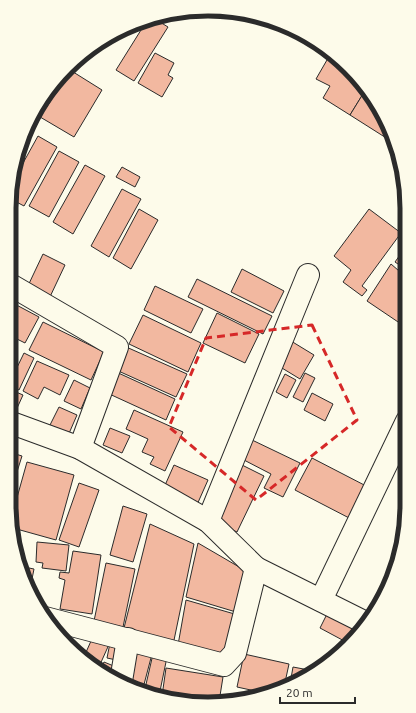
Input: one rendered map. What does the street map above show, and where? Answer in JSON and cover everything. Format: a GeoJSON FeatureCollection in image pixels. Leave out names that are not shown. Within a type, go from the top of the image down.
{"type":"FeatureCollection","features":[{"type":"Feature","properties":{"kind":"street"},"geometry":{"type":"LineString","coordinates":[[208,521],[308,275]]}},
{"type":"Feature","properties":{"kind":"street"},"geometry":{"type":"LineString","coordinates":[[16,288],[117,347],[80,448]]}},
{"type":"Feature","properties":{"kind":"street"},"geometry":{"type":"LineString","coordinates":[[16,425],[80,448],[208,521],[256,568],[361,621]]}},
{"type":"Feature","properties":{"kind":"street"},"geometry":{"type":"LineString","coordinates":[[321,600],[400,436]]}},
{"type":"Feature","properties":{"kind":"street"},"geometry":{"type":"LineString","coordinates":[[55,620],[224,665],[235,653],[256,568]]}},
{"type":"Feature","properties":{"kind":"street"},"geometry":{"type":"LineString","coordinates":[[122,676],[128,639]]}},
{"type":"Feature","properties":{"kind":"highlighted area"},"geometry":{"type":"Polygon","coordinates":[[[312,325],[357,420],[256,500],[169,427],[206,338],[312,325]]]}},
{"type":"Feature","properties":{"kind":"building"},"geometry":{"type":"Polygon","coordinates":[[[161,22],[168,27],[134,81],[116,70],[143,28],[161,22]]]}},
{"type":"Feature","properties":{"kind":"building"},"geometry":{"type":"Polygon","coordinates":[[[155,53],[174,63],[168,75],[173,78],[162,97],[138,83],[155,53]]]}},
{"type":"Feature","properties":{"kind":"building"},"geometry":{"type":"Polygon","coordinates":[[[328,58],[344,72],[363,94],[350,115],[323,98],[330,86],[316,79],[328,58]]]}},
{"type":"Feature","properties":{"kind":"building"},"geometry":{"type":"Polygon","coordinates":[[[72,72],[102,90],[74,137],[39,117],[45,107],[46,108],[50,102],[48,101],[72,72]]]}},
{"type":"Feature","properties":{"kind":"building"},"geometry":{"type":"Polygon","coordinates":[[[363,94],[380,123],[386,138],[350,115],[363,94]]]}},
{"type":"Feature","properties":{"kind":"building"},"geometry":{"type":"Polygon","coordinates":[[[38,136],[57,147],[24,206],[16,202],[21,167],[38,136]]]}},
{"type":"Feature","properties":{"kind":"building"},"geometry":{"type":"Polygon","coordinates":[[[59,151],[79,162],[49,217],[29,206],[59,151]]]}},
{"type":"Feature","properties":{"kind":"building"},"geometry":{"type":"Polygon","coordinates":[[[85,165],[105,176],[73,234],[53,222],[85,165]]]}},
{"type":"Feature","properties":{"kind":"building"},"geometry":{"type":"Polygon","coordinates":[[[122,167],[140,177],[135,187],[116,177],[122,167]]]}},
{"type":"Feature","properties":{"kind":"building"},"geometry":{"type":"Polygon","coordinates":[[[122,189],[141,199],[109,257],[91,246],[122,189]]]}},
{"type":"Feature","properties":{"kind":"building"},"geometry":{"type":"Polygon","coordinates":[[[139,209],[158,220],[131,269],[113,258],[139,209]]]}},
{"type":"Feature","properties":{"kind":"building"},"geometry":{"type":"Polygon","coordinates":[[[369,209],[400,232],[400,234],[362,286],[367,290],[362,296],[343,282],[351,270],[334,256],[369,209]]]}},
{"type":"Feature","properties":{"kind":"building"},"geometry":{"type":"Polygon","coordinates":[[[43,254],[65,265],[48,301],[26,290],[43,254]]]}},
{"type":"Feature","properties":{"kind":"building"},"geometry":{"type":"Polygon","coordinates":[[[400,255],[400,265],[395,262],[400,255]]]}},
{"type":"Feature","properties":{"kind":"building"},"geometry":{"type":"Polygon","coordinates":[[[391,264],[400,272],[400,323],[367,301],[391,264]]]}},
{"type":"Feature","properties":{"kind":"building"},"geometry":{"type":"Polygon","coordinates":[[[242,269],[284,291],[273,313],[231,292],[242,269]]]}},
{"type":"Feature","properties":{"kind":"building"},"geometry":{"type":"Polygon","coordinates":[[[197,279],[272,316],[263,334],[188,297],[197,279]]]}},
{"type":"Feature","properties":{"kind":"building"},"geometry":{"type":"Polygon","coordinates":[[[155,286],[203,309],[191,333],[144,310],[155,286]]]}},
{"type":"Feature","properties":{"kind":"building"},"geometry":{"type":"Polygon","coordinates":[[[16,305],[39,317],[25,343],[16,338],[16,305]]]}},
{"type":"Feature","properties":{"kind":"building"},"geometry":{"type":"Polygon","coordinates":[[[217,313],[259,334],[245,363],[203,343],[217,313]]]}},
{"type":"Feature","properties":{"kind":"building"},"geometry":{"type":"Polygon","coordinates":[[[143,315],[201,343],[188,372],[129,344],[143,315]]]}},
{"type":"Feature","properties":{"kind":"building"},"geometry":{"type":"Polygon","coordinates":[[[43,322],[104,352],[91,380],[29,350],[43,322]]]}},
{"type":"Feature","properties":{"kind":"building"},"geometry":{"type":"Polygon","coordinates":[[[291,341],[314,355],[300,379],[277,365],[291,341]]]}},
{"type":"Feature","properties":{"kind":"building"},"geometry":{"type":"Polygon","coordinates":[[[124,346],[187,374],[176,397],[114,369],[124,346]]]}},
{"type":"Feature","properties":{"kind":"building"},"geometry":{"type":"Polygon","coordinates":[[[24,353],[34,358],[19,390],[16,388],[16,370],[24,353]]]}},
{"type":"Feature","properties":{"kind":"building"},"geometry":{"type":"Polygon","coordinates":[[[37,361],[69,375],[60,395],[44,387],[38,399],[23,391],[37,361]]]}},
{"type":"Feature","properties":{"kind":"building"},"geometry":{"type":"Polygon","coordinates":[[[114,371],[175,399],[166,420],[105,392],[114,371]]]}},
{"type":"Feature","properties":{"kind":"building"},"geometry":{"type":"Polygon","coordinates":[[[305,373],[315,378],[303,402],[293,397],[305,373]]]}},
{"type":"Feature","properties":{"kind":"building"},"geometry":{"type":"Polygon","coordinates":[[[285,374],[296,380],[287,398],[276,392],[285,374]]]}},
{"type":"Feature","properties":{"kind":"building"},"geometry":{"type":"Polygon","coordinates":[[[74,380],[90,388],[81,409],[64,401],[74,380]]]}},
{"type":"Feature","properties":{"kind":"building"},"geometry":{"type":"Polygon","coordinates":[[[16,392],[23,395],[16,410],[16,392]]]}},
{"type":"Feature","properties":{"kind":"building"},"geometry":{"type":"Polygon","coordinates":[[[312,393],[333,404],[325,421],[304,410],[312,393]]]}},
{"type":"Feature","properties":{"kind":"building"},"geometry":{"type":"Polygon","coordinates":[[[59,407],[77,415],[67,438],[48,429],[59,407]]]}},
{"type":"Feature","properties":{"kind":"building"},"geometry":{"type":"Polygon","coordinates":[[[134,410],[183,432],[165,471],[150,464],[154,457],[142,452],[148,439],[126,429],[134,410]]]}},
{"type":"Feature","properties":{"kind":"building"},"geometry":{"type":"Polygon","coordinates":[[[110,428],[130,436],[122,453],[103,445],[110,428]]]}},
{"type":"Feature","properties":{"kind":"building"},"geometry":{"type":"Polygon","coordinates":[[[252,440],[300,463],[283,497],[264,488],[271,474],[242,459],[252,440]]]}},
{"type":"Feature","properties":{"kind":"building"},"geometry":{"type":"Polygon","coordinates":[[[16,454],[22,456],[16,475],[16,454]]]}},
{"type":"Feature","properties":{"kind":"building"},"geometry":{"type":"Polygon","coordinates":[[[312,458],[370,488],[353,520],[295,490],[312,458]]]}},
{"type":"Feature","properties":{"kind":"building"},"geometry":{"type":"Polygon","coordinates":[[[27,462],[74,475],[56,540],[18,529],[16,501],[27,462]]]}},
{"type":"Feature","properties":{"kind":"building"},"geometry":{"type":"Polygon","coordinates":[[[240,464],[264,476],[237,532],[213,521],[240,464]]]}},
{"type":"Feature","properties":{"kind":"building"},"geometry":{"type":"Polygon","coordinates":[[[174,465],[208,480],[196,507],[162,492],[174,465]]]}},
{"type":"Feature","properties":{"kind":"building"},"geometry":{"type":"Polygon","coordinates":[[[79,483],[99,490],[79,547],[59,540],[79,483]]]}},
{"type":"Feature","properties":{"kind":"building"},"geometry":{"type":"Polygon","coordinates":[[[123,506],[147,514],[133,562],[110,555],[123,506]]]}},
{"type":"Feature","properties":{"kind":"building"},"geometry":{"type":"Polygon","coordinates":[[[150,524],[194,544],[173,645],[123,632],[150,524]]]}},
{"type":"Feature","properties":{"kind":"building"},"geometry":{"type":"Polygon","coordinates":[[[37,542],[69,545],[66,571],[42,568],[43,563],[36,562],[37,542]]]}},
{"type":"Feature","properties":{"kind":"building"},"geometry":{"type":"Polygon","coordinates":[[[198,543],[246,571],[236,612],[186,597],[198,543]]]}},
{"type":"Feature","properties":{"kind":"building"},"geometry":{"type":"Polygon","coordinates":[[[73,551],[101,555],[92,614],[60,609],[65,580],[59,578],[60,572],[69,573],[73,551]]]}},
{"type":"Feature","properties":{"kind":"building"},"geometry":{"type":"Polygon","coordinates":[[[106,563],[135,569],[123,627],[94,621],[106,563]]]}},
{"type":"Feature","properties":{"kind":"building"},"geometry":{"type":"Polygon","coordinates":[[[26,567],[34,569],[32,580],[26,567]]]}},
{"type":"Feature","properties":{"kind":"building"},"geometry":{"type":"Polygon","coordinates":[[[186,600],[238,615],[223,657],[178,645],[186,600]]]}},
{"type":"Feature","properties":{"kind":"building"},"geometry":{"type":"Polygon","coordinates":[[[327,614],[355,628],[344,641],[320,628],[327,614]]]}},
{"type":"Feature","properties":{"kind":"building"},"geometry":{"type":"Polygon","coordinates":[[[95,632],[111,640],[100,664],[86,653],[95,632]]]}},
{"type":"Feature","properties":{"kind":"building"},"geometry":{"type":"Polygon","coordinates":[[[110,643],[125,646],[121,661],[107,658],[110,643]]]}},
{"type":"Feature","properties":{"kind":"building"},"geometry":{"type":"Polygon","coordinates":[[[132,649],[152,654],[144,686],[125,678],[132,649]]]}},
{"type":"Feature","properties":{"kind":"building"},"geometry":{"type":"Polygon","coordinates":[[[153,654],[167,657],[160,690],[145,687],[153,654]]]}},
{"type":"Feature","properties":{"kind":"building"},"geometry":{"type":"Polygon","coordinates":[[[244,654],[289,664],[285,680],[270,687],[254,691],[237,687],[244,654]]]}},
{"type":"Feature","properties":{"kind":"building"},"geometry":{"type":"Polygon","coordinates":[[[104,662],[121,669],[118,674],[102,666],[104,662]]]}},
{"type":"Feature","properties":{"kind":"building"},"geometry":{"type":"Polygon","coordinates":[[[293,667],[307,670],[293,677],[291,678],[293,667]]]}},
{"type":"Feature","properties":{"kind":"building"},"geometry":{"type":"Polygon","coordinates":[[[166,668],[223,677],[220,697],[195,697],[163,691],[166,668]]]}}]}
